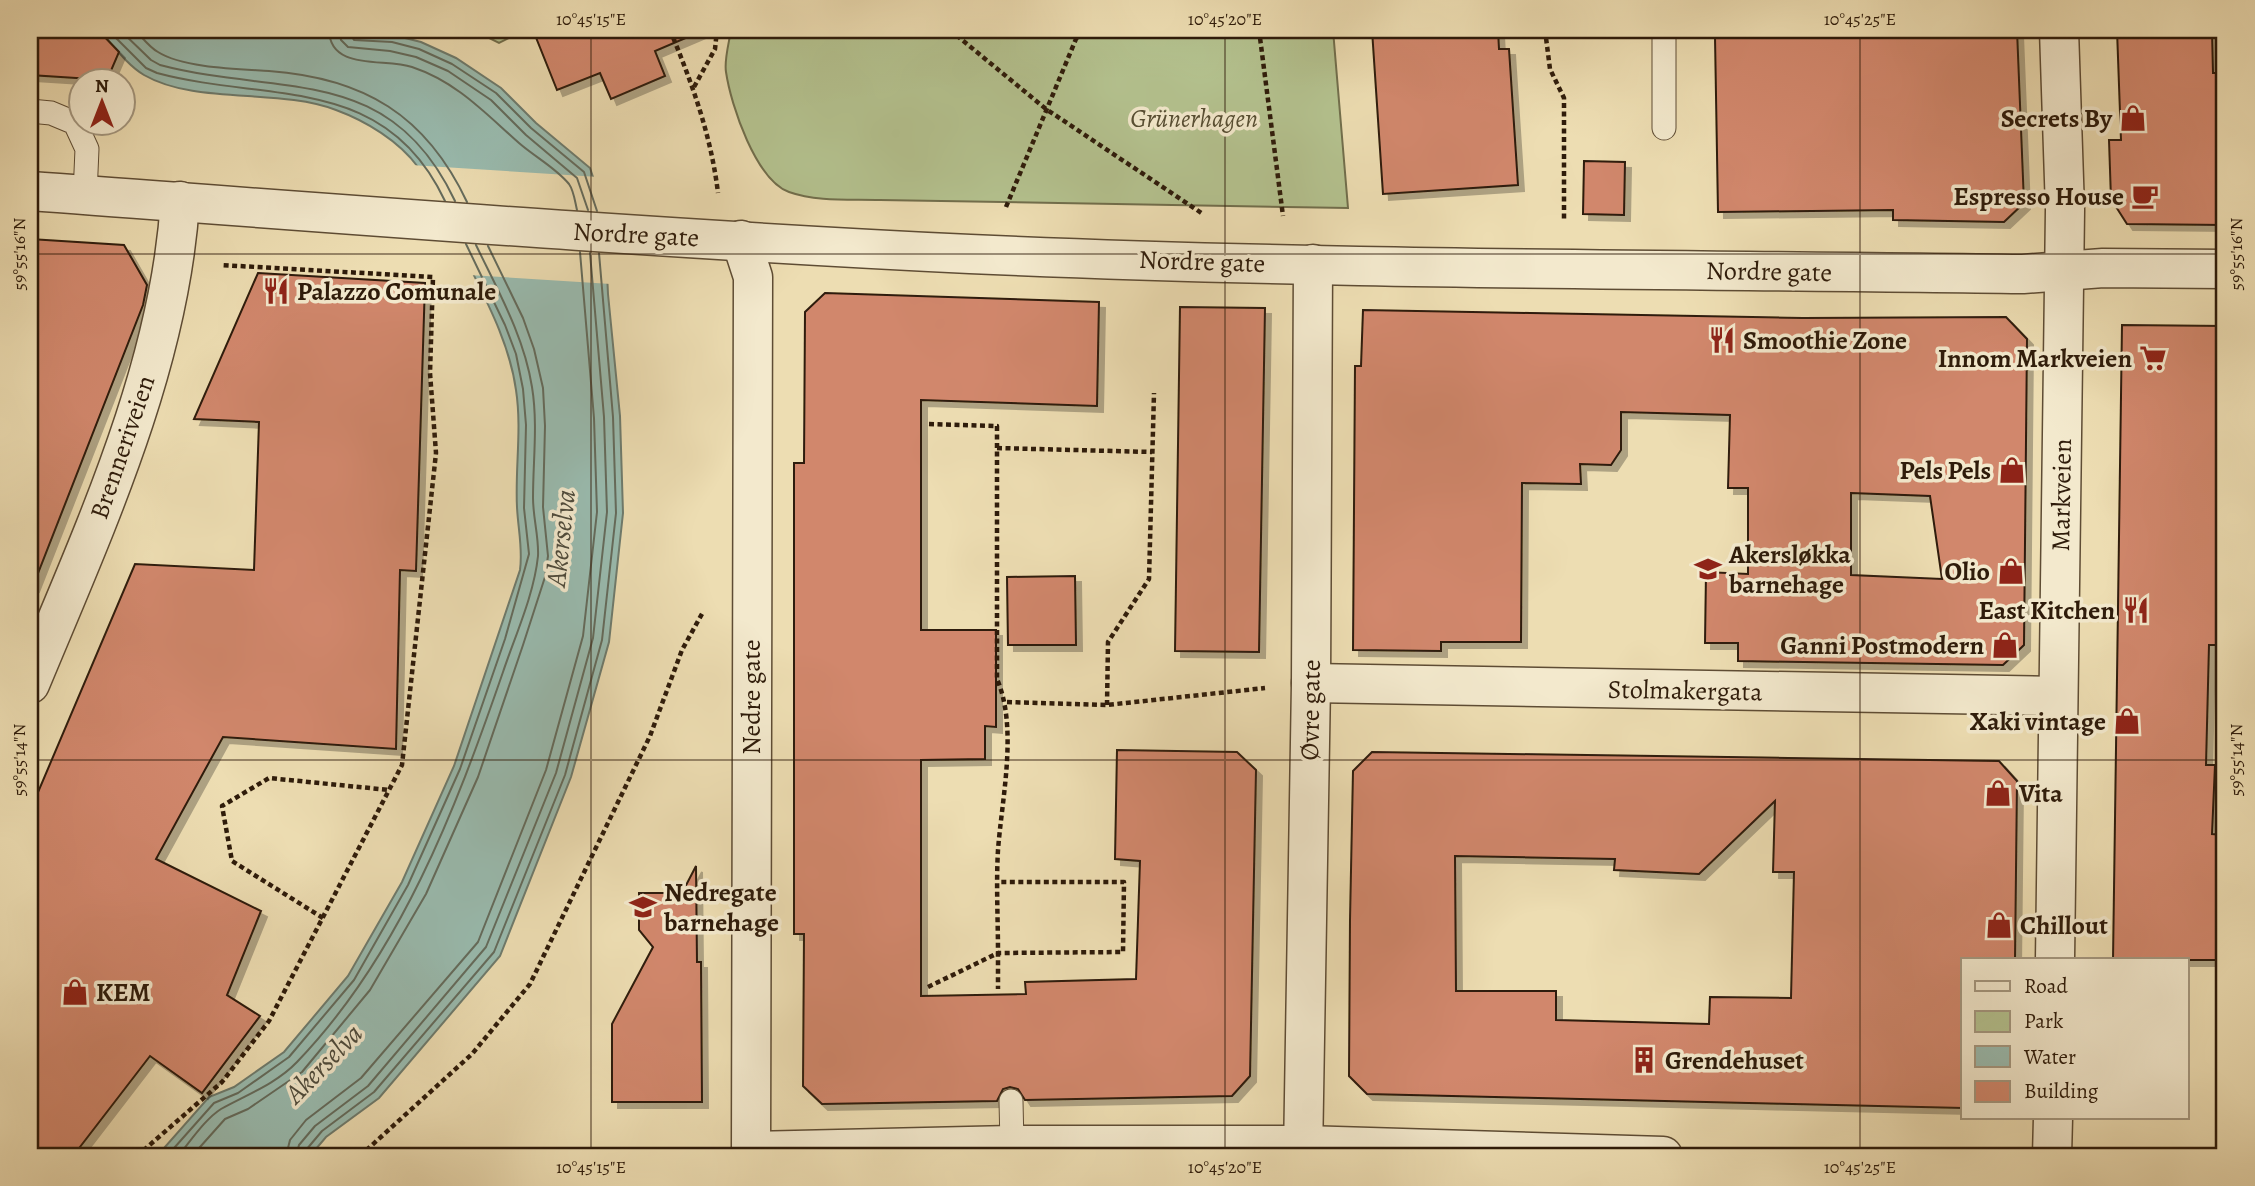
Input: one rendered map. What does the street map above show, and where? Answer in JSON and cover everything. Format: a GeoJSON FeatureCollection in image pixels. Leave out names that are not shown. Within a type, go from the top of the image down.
{"type":"FeatureCollection","features":[{"type":"Feature","properties":{"kind":"street","name":"Markveien"},"geometry":{"type":"LineString","coordinates":[[2055,958],[2065,211],[2059,30]]}},
{"type":"Feature","properties":{"kind":"street","name":"Nordre gate"},"geometry":{"type":"LineString","coordinates":[[30,191],[616,233],[974,254],[1313,264],[2064,273],[2103,268],[2225,269]]}},
{"type":"Feature","properties":{"kind":"street","name":"Brenneriveien"},"geometry":{"type":"LineString","coordinates":[[30,684],[108,495],[167,310],[175,262],[180,201]]}},
{"type":"Feature","properties":{"kind":"street","name":"Nedre gate"},"geometry":{"type":"LineString","coordinates":[[730,239],[753,277],[751,1154]]}},
{"type":"Feature","properties":{"kind":"street","name":"Øvre gate"},"geometry":{"type":"LineString","coordinates":[[1304,1151],[1311,683],[1313,264]]}},
{"type":"Feature","properties":{"kind":"street","name":"Stolmakergata"},"geometry":{"type":"LineString","coordinates":[[1311,683],[2058,696]]}},
{"type":"Feature","properties":{"kind":"street"},"geometry":{"type":"LineString","coordinates":[[2052,1156],[2053,1120]]}},
{"type":"Feature","properties":{"kind":"street"},"geometry":{"type":"LineString","coordinates":[[751,1154],[1012,1145],[1663,1156]]}},
{"type":"Feature","properties":{"kind":"lane"},"geometry":{"type":"LineString","coordinates":[[1664,30],[1664,128]]}},
{"type":"Feature","properties":{"kind":"lane"},"geometry":{"type":"LineString","coordinates":[[30,111],[51,113],[75,123],[83,135],[86,149],[85,195]]}},
{"type":"Feature","properties":{"kind":"lane"},"geometry":{"type":"LineString","coordinates":[[1011,1101],[1012,1145]]}},
{"type":"Feature","properties":{"kind":"path"},"geometry":{"type":"LineString","coordinates":[[670,30],[694,88],[713,151],[730,239]]}},
{"type":"Feature","properties":{"kind":"path"},"geometry":{"type":"LineString","coordinates":[[694,88],[715,48],[717,30]]}},
{"type":"Feature","properties":{"kind":"path"},"geometry":{"type":"LineString","coordinates":[[950,30],[1046,110],[1207,216]]}},
{"type":"Feature","properties":{"kind":"path"},"geometry":{"type":"LineString","coordinates":[[974,254],[1003,212],[1076,39],[1084,30]]}},
{"type":"Feature","properties":{"kind":"path"},"geometry":{"type":"LineString","coordinates":[[1259,30],[1284,218]]}},
{"type":"Feature","properties":{"kind":"path"},"geometry":{"type":"LineString","coordinates":[[1545,30],[1550,69],[1564,98],[1564,224]]}},
{"type":"Feature","properties":{"kind":"path"},"geometry":{"type":"LineString","coordinates":[[137,1156],[222,1082],[269,1021],[402,765],[436,453],[430,373],[433,277],[175,262]]}},
{"type":"Feature","properties":{"kind":"path"},"geometry":{"type":"LineString","coordinates":[[1107,705],[1108,642],[1149,579],[1154,393]]}},
{"type":"Feature","properties":{"kind":"path"},"geometry":{"type":"LineString","coordinates":[[929,424],[997,426],[997,679],[1007,702],[999,882],[998,989]]}},
{"type":"Feature","properties":{"kind":"path"},"geometry":{"type":"LineString","coordinates":[[997,448],[1152,452]]}},
{"type":"Feature","properties":{"kind":"path"},"geometry":{"type":"LineString","coordinates":[[360,1156],[472,1054],[530,984],[650,736],[682,650],[711,602]]}},
{"type":"Feature","properties":{"kind":"path"},"geometry":{"type":"LineString","coordinates":[[1007,702],[1107,705],[1311,683]]}},
{"type":"Feature","properties":{"kind":"path"},"geometry":{"type":"LineString","coordinates":[[323,918],[232,861],[222,806],[269,778],[388,790]]}},
{"type":"Feature","properties":{"kind":"path"},"geometry":{"type":"LineString","coordinates":[[928,987],[998,953],[1123,952],[1124,882],[999,882]]}},
{"type":"Feature","properties":{"kind":"green space"},"geometry":{"type":"Polygon","coordinates":[[[473,30],[525,30],[499,43],[473,30]]]}},
{"type":"Feature","properties":{"kind":"green space","name":"Grünerhagen"},"geometry":{"type":"Polygon","coordinates":[[[731,30],[1333,30],[1348,208],[846,200],[822,199],[789,192],[777,185],[766,173],[739,122],[726,72],[731,30]]]}},
{"type":"Feature","properties":{"kind":"water","name":"Akerselva"},"geometry":{"type":"Polygon","coordinates":[[[99,30],[327,30],[393,35],[421,42],[456,58],[501,88],[536,123],[590,168],[604,210],[608,294],[620,416],[623,513],[609,642],[571,777],[500,956],[379,1098],[326,1137],[310,1156],[157,1156],[209,1097],[234,1087],[284,1052],[348,976],[402,882],[454,766],[520,570],[516,390],[494,317],[436,196],[418,167],[392,140],[359,120],[314,103],[188,90],[144,75],[126,60],[99,30]]]}},
{"type":"Feature","properties":{"kind":"pier"},"geometry":{"type":"Polygon","coordinates":[[[411,165],[599,177],[608,209],[611,284],[469,275],[430,193],[411,165]]]}},
{"type":"Feature","properties":{"kind":"building"},"geometry":{"type":"Polygon","coordinates":[[[30,30],[98,30],[119,52],[113,66],[66,66],[66,77],[30,75],[30,30]]]}},
{"type":"Feature","properties":{"kind":"building"},"geometry":{"type":"Polygon","coordinates":[[[533,30],[702,31],[655,51],[665,76],[611,99],[600,73],[557,90],[533,30]]]}},
{"type":"Feature","properties":{"kind":"building"},"geometry":{"type":"Polygon","coordinates":[[[1372,30],[1498,30],[1499,49],[1509,49],[1518,185],[1383,194],[1372,30]]]}},
{"type":"Feature","properties":{"kind":"building"},"geometry":{"type":"Polygon","coordinates":[[[1764,30],[2017,30],[2024,203],[2004,222],[1893,220],[1893,210],[1718,212],[1715,37],[1764,35],[1764,30]]]}},
{"type":"Feature","properties":{"kind":"building"},"geometry":{"type":"Polygon","coordinates":[[[2117,30],[2212,30],[2213,73],[2225,73],[2225,225],[2127,224],[2111,199],[2109,140],[2121,140],[2117,30]]]}},
{"type":"Feature","properties":{"kind":"building"},"geometry":{"type":"Polygon","coordinates":[[[1584,161],[1625,162],[1624,215],[1583,214],[1584,161]]]}},
{"type":"Feature","properties":{"kind":"building"},"geometry":{"type":"Polygon","coordinates":[[[30,239],[124,245],[147,285],[143,305],[33,586],[30,585],[30,239]]]}},
{"type":"Feature","properties":{"kind":"building"},"geometry":{"type":"Polygon","coordinates":[[[258,273],[425,283],[416,571],[400,570],[396,749],[223,737],[156,859],[261,911],[227,995],[260,1016],[202,1093],[150,1056],[73,1156],[30,1156],[30,811],[135,564],[254,570],[259,422],[194,419],[258,273]]]}},
{"type":"Feature","properties":{"kind":"building"},"geometry":{"type":"Polygon","coordinates":[[[825,293],[1099,302],[1097,406],[921,400],[921,630],[996,630],[996,727],[985,726],[985,759],[921,760],[921,996],[1026,994],[1025,982],[1136,979],[1140,861],[1115,859],[1117,750],[1237,752],[1256,770],[1250,1076],[1232,1096],[1025,1100],[1018,1089],[1010,1087],[1003,1089],[997,1101],[822,1104],[803,1086],[804,934],[794,934],[794,463],[804,463],[805,312],[825,293]]]}},
{"type":"Feature","properties":{"kind":"building"},"geometry":{"type":"Polygon","coordinates":[[[1180,307],[1265,308],[1259,652],[1175,651],[1180,307]]]}},
{"type":"Feature","properties":{"kind":"building"},"geometry":{"type":"Polygon","coordinates":[[[1363,310],[1803,318],[2006,317],[2027,339],[2024,645],[2003,665],[1738,661],[1738,643],[1705,643],[1706,572],[1748,574],[1748,488],[1728,488],[1730,415],[1621,412],[1621,450],[1611,465],[1580,464],[1581,484],[1522,483],[1521,642],[1441,642],[1441,651],[1353,650],[1355,366],[1361,366],[1363,310]],[[1851,493],[1851,575],[1942,579],[1930,496],[1851,493]]]}},
{"type":"Feature","properties":{"kind":"building"},"geometry":{"type":"Polygon","coordinates":[[[2122,325],[2225,326],[2225,645],[2209,645],[2206,765],[2215,765],[2212,834],[2225,835],[2225,960],[2113,958],[2122,325]]]}},
{"type":"Feature","properties":{"kind":"building"},"geometry":{"type":"Polygon","coordinates":[[[1075,576],[1076,645],[1008,645],[1007,577],[1075,576]]]}},
{"type":"Feature","properties":{"kind":"building"},"geometry":{"type":"Polygon","coordinates":[[[1372,752],[1999,761],[2017,781],[2015,958],[1961,958],[1961,1108],[1367,1094],[1349,1076],[1353,771],[1372,752]],[[1775,801],[1699,874],[1614,870],[1615,859],[1455,856],[1456,991],[1556,991],[1556,1020],[1709,1024],[1710,997],[1791,998],[1794,872],[1773,872],[1775,801]]]}},
{"type":"Feature","properties":{"kind":"building"},"geometry":{"type":"Polygon","coordinates":[[[696,866],[697,962],[701,962],[702,1102],[612,1102],[612,1024],[653,947],[639,930],[639,893],[682,893],[696,866]]]}},
{"type":"Feature","properties":{"kind":"place","name":"Secrets By"},"geometry":{"type":"Point","coordinates":[2133,118]}},
{"type":"Feature","properties":{"kind":"place","name":"Espresso House"},"geometry":{"type":"Point","coordinates":[2145,196]}},
{"type":"Feature","properties":{"kind":"place","name":"Palazzo Comunale"},"geometry":{"type":"Point","coordinates":[276,291]}},
{"type":"Feature","properties":{"kind":"place","name":"Smoothie Zone"},"geometry":{"type":"Point","coordinates":[1722,340]}},
{"type":"Feature","properties":{"kind":"place","name":"Innom Markveien"},"geometry":{"type":"Point","coordinates":[2153,358]}},
{"type":"Feature","properties":{"kind":"place","name":"Pels Pels"},"geometry":{"type":"Point","coordinates":[2012,470]}},
{"type":"Feature","properties":{"kind":"place","name":"Akersløkka barnehage"},"geometry":{"type":"Point","coordinates":[1708,569]}},
{"type":"Feature","properties":{"kind":"place","name":"Olio"},"geometry":{"type":"Point","coordinates":[2011,571]}},
{"type":"Feature","properties":{"kind":"place","name":"East Kitchen"},"geometry":{"type":"Point","coordinates":[2136,610]}},
{"type":"Feature","properties":{"kind":"place","name":"Ganni Postmodern"},"geometry":{"type":"Point","coordinates":[2005,645]}},
{"type":"Feature","properties":{"kind":"place","name":"Xaki vintage"},"geometry":{"type":"Point","coordinates":[2127,721]}},
{"type":"Feature","properties":{"kind":"place","name":"Vita"},"geometry":{"type":"Point","coordinates":[1998,793]}},
{"type":"Feature","properties":{"kind":"place","name":"Nedregate barnehage"},"geometry":{"type":"Point","coordinates":[643,907]}},
{"type":"Feature","properties":{"kind":"place","name":"Chillout"},"geometry":{"type":"Point","coordinates":[1999,925]}},
{"type":"Feature","properties":{"kind":"place","name":"KEM"},"geometry":{"type":"Point","coordinates":[75,992]}},
{"type":"Feature","properties":{"kind":"place","name":"Grendehuset"},"geometry":{"type":"Point","coordinates":[1644,1060]}}]}
